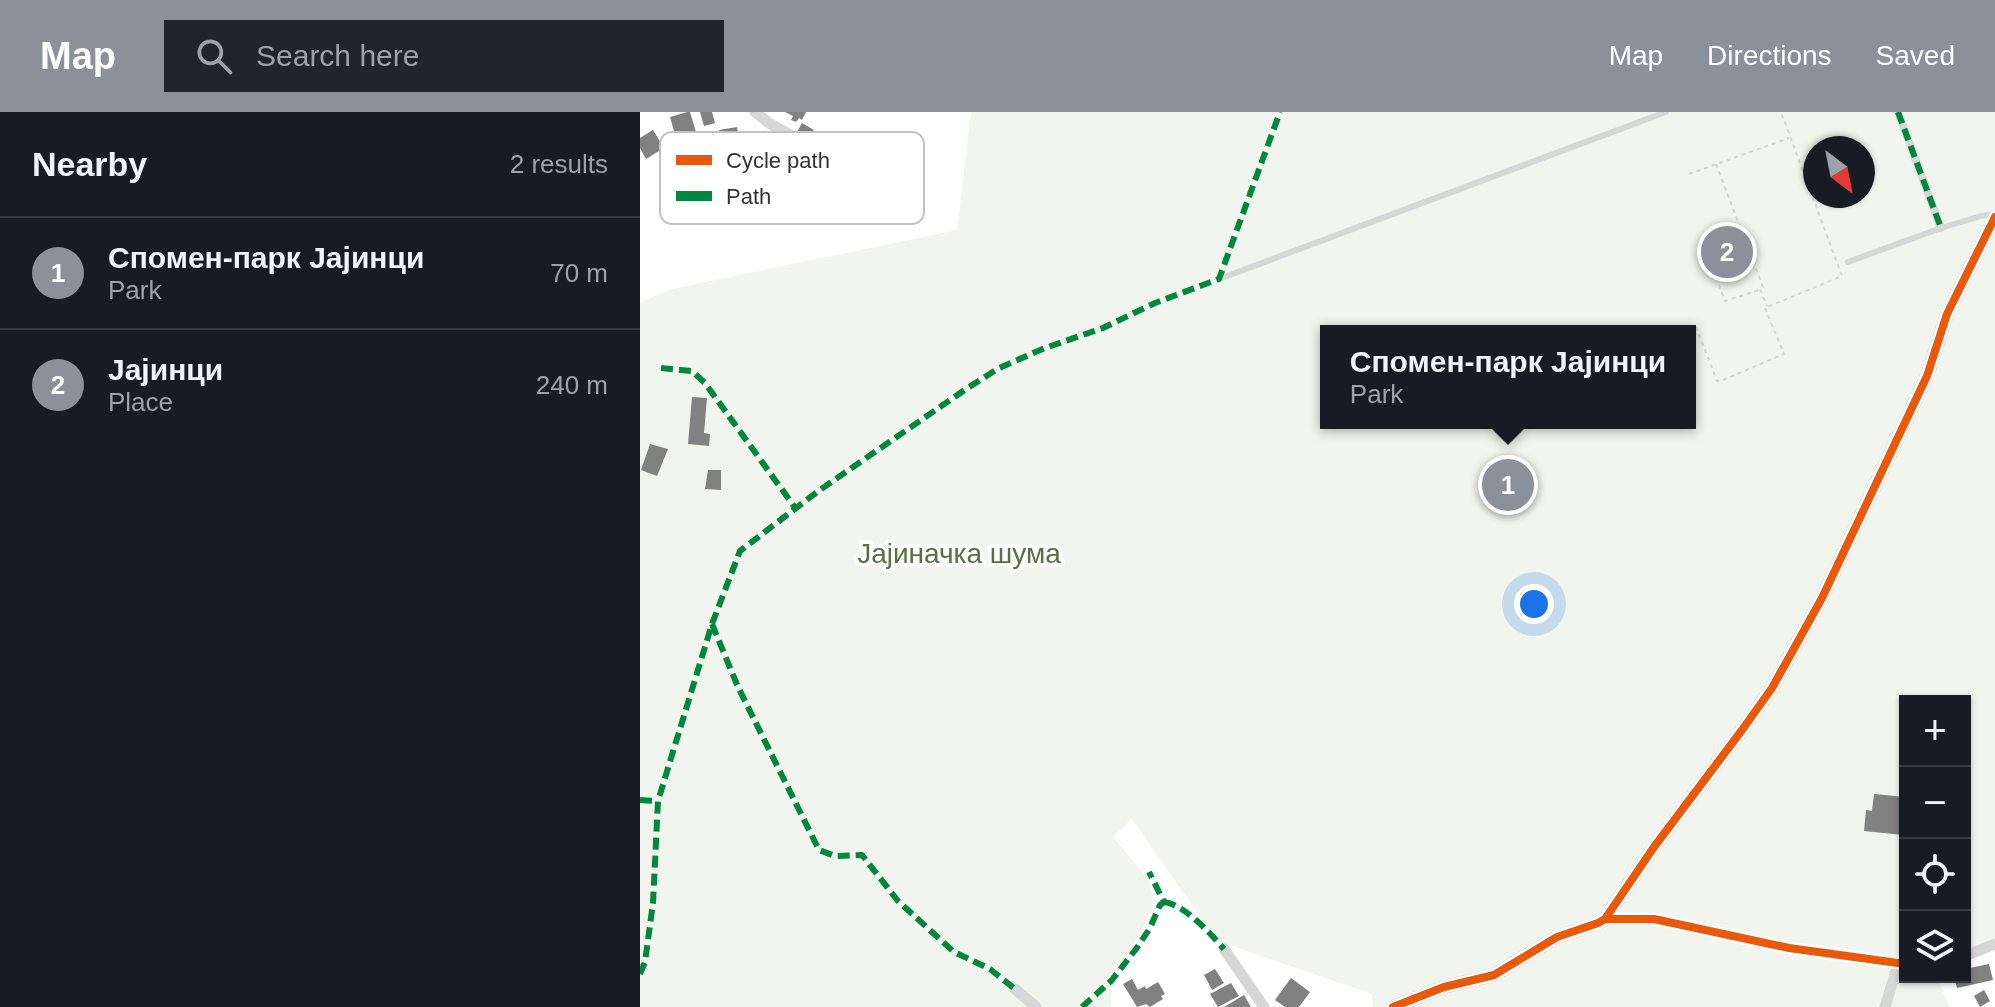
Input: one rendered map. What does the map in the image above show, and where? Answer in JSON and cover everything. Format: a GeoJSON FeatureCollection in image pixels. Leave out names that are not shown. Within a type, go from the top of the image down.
{"type":"FeatureCollection","features":[{"type":"Feature","properties":{"kind":"street"},"geometry":{"type":"LineString","coordinates":[[756,112],[785,132]]}},
{"type":"Feature","properties":{"kind":"street"},"geometry":{"type":"LineString","coordinates":[[1898,112],[1941,228]]}},
{"type":"Feature","properties":{"kind":"street"},"geometry":{"type":"LineString","coordinates":[[1393,1007],[1444,987],[1494,975],[1557,937],[1605,919],[1654,847],[1772,688],[1822,598],[1927,376],[1947,314],[1995,215]]}},
{"type":"Feature","properties":{"kind":"street"},"geometry":{"type":"LineString","coordinates":[[1605,919],[1654,919],[1789,948],[1899,964]]}},
{"type":"Feature","properties":{"kind":"street"},"geometry":{"type":"LineString","coordinates":[[1971,954],[1995,944]]}},
{"type":"Feature","properties":{"kind":"street"},"geometry":{"type":"LineString","coordinates":[[1224,949],[1264,1007]]}},
{"type":"Feature","properties":{"kind":"street"},"geometry":{"type":"LineString","coordinates":[[1885,1007],[1899,969]]}},
{"type":"Feature","properties":{"kind":"street"},"geometry":{"type":"LineString","coordinates":[[1015,989],[1036,1007]]}},
{"type":"Feature","properties":{"kind":"lane"},"geometry":{"type":"LineString","coordinates":[[1219,279],[1666,112]]}},
{"type":"Feature","properties":{"kind":"lane"},"geometry":{"type":"LineString","coordinates":[[1848,262],[1941,228],[1995,215]]}},
{"type":"Feature","properties":{"kind":"path"},"geometry":{"type":"LineString","coordinates":[[1696,327],[1717,381],[1784,354],[1765,308],[1842,276],[1781,112]]}},
{"type":"Feature","properties":{"kind":"path"},"geometry":{"type":"LineString","coordinates":[[1689,174],[1790,138]]}},
{"type":"Feature","properties":{"kind":"path"},"geometry":{"type":"LineString","coordinates":[[1702,240],[1725,301],[1763,287],[1716,164]]}},
{"type":"Feature","properties":{"kind":"path"},"geometry":{"type":"LineString","coordinates":[[1760,289],[1768,307]]}},
{"type":"Feature","properties":{"kind":"green space","name":"Јајиначка шума"},"geometry":{"type":"Polygon","coordinates":[[[971,112],[1995,112],[1995,940],[1971,948],[1971,695],[1899,695],[1899,983],[1939,983],[1949,1007],[1373,1007],[1372,994],[1217,941],[1132,819],[1113,837],[1149,880],[1155,905],[1113,982],[1110,1007],[640,1007],[640,302],[672,289],[957,230],[971,112]]]}},
{"type":"Feature","properties":{"kind":"building"},"geometry":{"type":"Polygon","coordinates":[[[690,112],[696,132],[674,132],[670,117],[690,112]]]}},
{"type":"Feature","properties":{"kind":"building"},"geometry":{"type":"Polygon","coordinates":[[[700,112],[712,112],[715,123],[704,126],[700,112]]]}},
{"type":"Feature","properties":{"kind":"building"},"geometry":{"type":"Polygon","coordinates":[[[785,112],[806,112],[802,120],[799,118],[796,122],[791,120],[793,116],[785,112]]]}},
{"type":"Feature","properties":{"kind":"building"},"geometry":{"type":"Polygon","coordinates":[[[802,123],[814,130],[813,132],[797,132],[802,123]]]}},
{"type":"Feature","properties":{"kind":"building"},"geometry":{"type":"Polygon","coordinates":[[[737,127],[738,132],[719,132],[737,127]]]}},
{"type":"Feature","properties":{"kind":"building"},"geometry":{"type":"Polygon","coordinates":[[[653,130],[660,141],[660,150],[646,159],[640,148],[640,138],[653,130]]]}},
{"type":"Feature","properties":{"kind":"building"},"geometry":{"type":"Polygon","coordinates":[[[692,397],[707,398],[704,433],[710,434],[709,446],[688,444],[692,397]]]}},
{"type":"Feature","properties":{"kind":"building"},"geometry":{"type":"Polygon","coordinates":[[[650,444],[668,449],[657,476],[641,470],[650,444]]]}},
{"type":"Feature","properties":{"kind":"building"},"geometry":{"type":"Polygon","coordinates":[[[708,470],[721,470],[721,490],[705,489],[708,470]]]}},
{"type":"Feature","properties":{"kind":"building"},"geometry":{"type":"Polygon","coordinates":[[[1874,794],[1899,796],[1899,835],[1864,831],[1866,810],[1872,811],[1874,794]]]}},
{"type":"Feature","properties":{"kind":"building"},"geometry":{"type":"Polygon","coordinates":[[[1989,964],[1993,980],[1957,988],[1956,983],[1971,983],[1971,968],[1989,964]]]}},
{"type":"Feature","properties":{"kind":"building"},"geometry":{"type":"Polygon","coordinates":[[[1215,969],[1224,983],[1212,990],[1204,975],[1215,969]]]}},
{"type":"Feature","properties":{"kind":"building"},"geometry":{"type":"Polygon","coordinates":[[[1291,978],[1310,992],[1299,1007],[1285,1007],[1275,1000],[1291,978]]]}},
{"type":"Feature","properties":{"kind":"building"},"geometry":{"type":"Polygon","coordinates":[[[1132,979],[1138,990],[1158,982],[1165,994],[1161,996],[1163,999],[1150,1007],[1146,1004],[1137,1007],[1123,984],[1132,979]]]}},
{"type":"Feature","properties":{"kind":"building"},"geometry":{"type":"Polygon","coordinates":[[[1231,983],[1239,996],[1218,1007],[1210,994],[1231,983]]]}},
{"type":"Feature","properties":{"kind":"building"},"geometry":{"type":"Polygon","coordinates":[[[1984,990],[1990,1001],[1980,1007],[1974,996],[1984,990]]]}},
{"type":"Feature","properties":{"kind":"building"},"geometry":{"type":"Polygon","coordinates":[[[1244,995],[1251,1007],[1224,1007],[1244,995]]]}},
{"type":"Feature","properties":{"kind":"marked path"},"geometry":{"type":"LineString","coordinates":[[640,974],[645,962],[653,903],[658,801],[712,624],[740,551],[817,492],[999,368],[1219,279],[1280,112]]}},
{"type":"Feature","properties":{"kind":"marked path"},"geometry":{"type":"LineString","coordinates":[[1898,112],[1941,228]]}},
{"type":"Feature","properties":{"kind":"marked path"},"geometry":{"type":"LineString","coordinates":[[661,368],[692,371],[705,383],[796,509]]}},
{"type":"Feature","properties":{"kind":"marked path"},"geometry":{"type":"LineString","coordinates":[[712,624],[738,687],[819,850],[835,856],[862,855],[898,901],[954,952],[990,969],[1015,989]]}},
{"type":"Feature","properties":{"kind":"marked path"},"geometry":{"type":"LineString","coordinates":[[640,800],[658,801]]}},
{"type":"Feature","properties":{"kind":"marked path"},"geometry":{"type":"LineString","coordinates":[[1082,1007],[1112,980],[1136,949],[1164,902],[1149,872]]}},
{"type":"Feature","properties":{"kind":"marked path"},"geometry":{"type":"LineString","coordinates":[[1164,902],[1188,914],[1224,949]]}},
{"type":"Feature","properties":{"kind":"cycle path"},"geometry":{"type":"LineString","coordinates":[[1393,1007],[1444,987],[1494,975],[1557,937],[1605,919],[1654,847],[1772,688],[1822,598],[1927,376],[1947,314],[1995,217]]}},
{"type":"Feature","properties":{"kind":"cycle path"},"geometry":{"type":"LineString","coordinates":[[1605,919],[1654,919],[1789,948],[1899,963]]}},
{"type":"Feature","properties":{"kind":"place","name":"Јајинци"},"geometry":{"type":"Point","coordinates":[1727,252]}},
{"type":"Feature","properties":{"kind":"place","name":"Спомен-парк Јајинци"},"geometry":{"type":"Point","coordinates":[1508,485]}}]}
